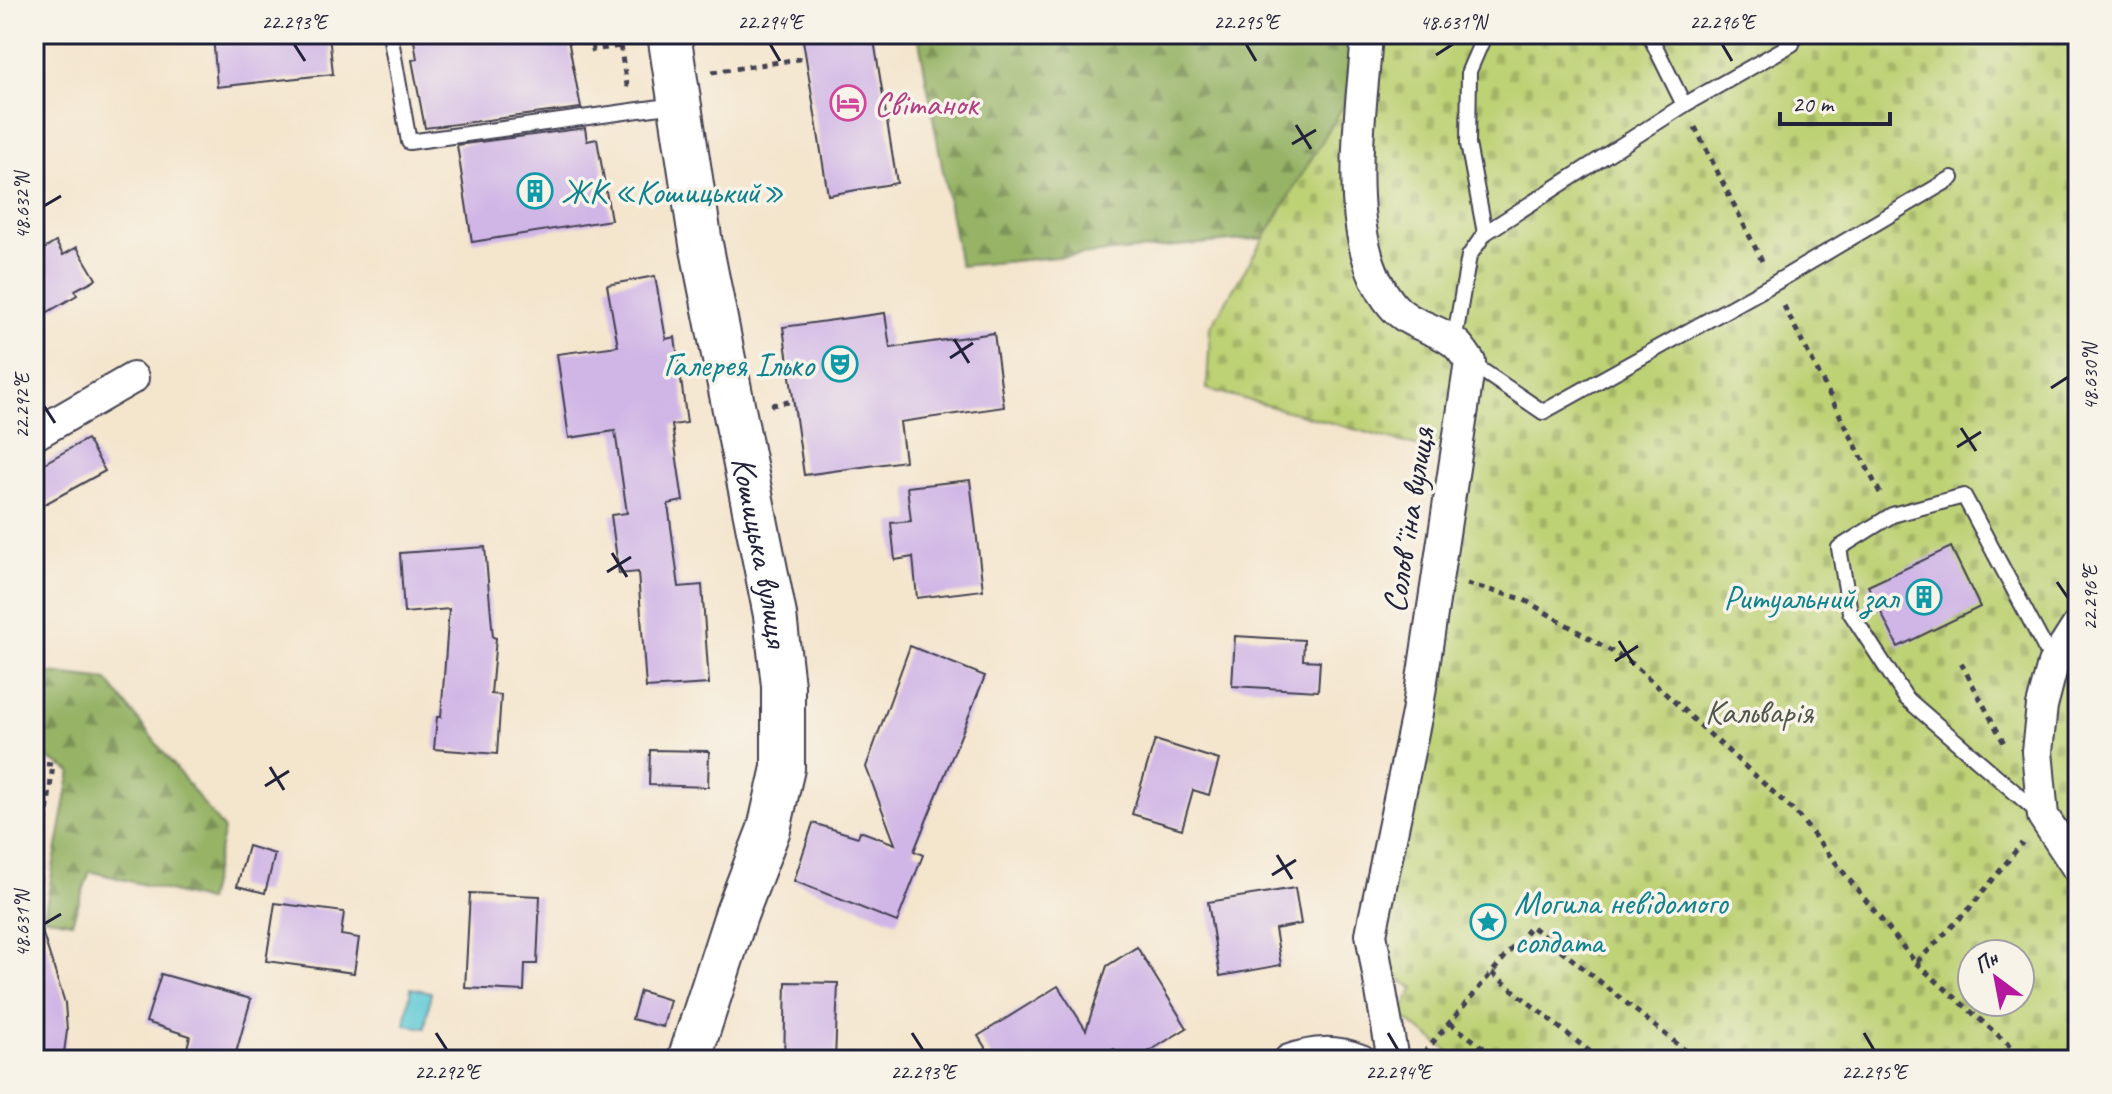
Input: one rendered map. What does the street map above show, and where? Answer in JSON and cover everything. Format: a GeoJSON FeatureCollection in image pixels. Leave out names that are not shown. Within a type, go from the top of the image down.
{"type":"FeatureCollection","features":[{"type":"Feature","properties":{"kind":"street","name":"Кошицька вулиця"},"geometry":{"type":"LineString","coordinates":[[669,34],[701,244],[775,615],[783,686],[783,768],[769,829],[736,915],[689,1060]]}},
{"type":"Feature","properties":{"kind":"street"},"geometry":{"type":"LineString","coordinates":[[1367,34],[1358,173],[1361,232],[1372,274],[1393,306],[1416,325],[1462,352]]}},
{"type":"Feature","properties":{"kind":"street","name":"Соловʼїна вулиця"},"geometry":{"type":"LineString","coordinates":[[1393,1060],[1371,934],[1417,713],[1462,352]]}},
{"type":"Feature","properties":{"kind":"street"},"geometry":{"type":"LineString","coordinates":[[34,435],[133,378]]}},
{"type":"Feature","properties":{"kind":"street"},"geometry":{"type":"LineString","coordinates":[[2078,625],[2053,664],[2042,706],[2037,751],[2043,816],[2078,869]]}},
{"type":"Feature","properties":{"kind":"street"},"geometry":{"type":"LineString","coordinates":[[1289,1060],[1339,1051],[1361,1060]]}},
{"type":"Feature","properties":{"kind":"lane"},"geometry":{"type":"LineString","coordinates":[[390,34],[409,142],[678,91]]}},
{"type":"Feature","properties":{"kind":"lane"},"geometry":{"type":"LineString","coordinates":[[1485,34],[1469,71],[1468,144],[1485,233]]}},
{"type":"Feature","properties":{"kind":"lane"},"geometry":{"type":"LineString","coordinates":[[1649,34],[1684,105]]}},
{"type":"Feature","properties":{"kind":"lane"},"geometry":{"type":"LineString","coordinates":[[2074,34],[2078,39]]}},
{"type":"Feature","properties":{"kind":"lane"},"geometry":{"type":"LineString","coordinates":[[1792,44],[1684,105],[1485,233],[1469,256],[1462,352],[1543,412],[1773,284],[1952,178]]}},
{"type":"Feature","properties":{"kind":"lane"},"geometry":{"type":"LineString","coordinates":[[2043,816],[1906,698],[1850,612],[1839,548],[1892,515],[1964,496],[2053,664]]}},
{"type":"Feature","properties":{"kind":"path"},"geometry":{"type":"LineString","coordinates":[[591,34],[593,50],[620,46]]}},
{"type":"Feature","properties":{"kind":"path"},"geometry":{"type":"LineString","coordinates":[[678,91],[806,58]]}},
{"type":"Feature","properties":{"kind":"path"},"geometry":{"type":"LineString","coordinates":[[1684,105],[1892,515]]}},
{"type":"Feature","properties":{"kind":"path"},"geometry":{"type":"LineString","coordinates":[[768,405],[794,401]]}},
{"type":"Feature","properties":{"kind":"path"},"geometry":{"type":"LineString","coordinates":[[1436,576],[1523,599],[1633,664],[1796,813],[1916,963],[2026,1060]]}},
{"type":"Feature","properties":{"kind":"path"},"geometry":{"type":"LineString","coordinates":[[34,763],[53,764],[34,920]]}},
{"type":"Feature","properties":{"kind":"path"},"geometry":{"type":"LineString","coordinates":[[1916,963],[1972,906],[2043,816]]}},
{"type":"Feature","properties":{"kind":"path"},"geometry":{"type":"LineString","coordinates":[[34,833],[44,834]]}},
{"type":"Feature","properties":{"kind":"path"},"geometry":{"type":"LineString","coordinates":[[1419,1060],[1531,926],[1697,1060]]}},
{"type":"Feature","properties":{"kind":"path"},"geometry":{"type":"LineString","coordinates":[[1492,973],[1600,1060]]}},
{"type":"Feature","properties":{"kind":"path"},"geometry":{"type":"LineString","coordinates":[[1450,1023],[1500,1060]]}},
{"type":"Feature","properties":{"kind":"green space"},"geometry":{"type":"Polygon","coordinates":[[[918,34],[1367,34],[1342,108],[1264,238],[960,266],[918,34]]]}},
{"type":"Feature","properties":{"kind":"green space","name":"Кальварія"},"geometry":{"type":"Polygon","coordinates":[[[1367,34],[2078,34],[2078,1060],[1460,1060],[1400,1015],[1414,988],[1383,971],[1383,921],[1444,658],[1457,539],[1473,471],[1438,452],[1207,389],[1210,328],[1342,108],[1367,34]]]}},
{"type":"Feature","properties":{"kind":"green space"},"geometry":{"type":"Polygon","coordinates":[[[34,671],[107,680],[224,830],[207,901],[90,871],[72,922],[44,917],[71,771],[34,751],[34,671]]]}},
{"type":"Feature","properties":{"kind":"water"},"geometry":{"type":"Polygon","coordinates":[[[411,988],[431,992],[425,1028],[405,1025],[411,988]]]}},
{"type":"Feature","properties":{"kind":"building"},"geometry":{"type":"Polygon","coordinates":[[[213,34],[329,34],[333,74],[217,87],[213,34]]]}},
{"type":"Feature","properties":{"kind":"building"},"geometry":{"type":"Polygon","coordinates":[[[413,34],[567,34],[581,108],[425,128],[412,60],[417,59],[413,34]]]}},
{"type":"Feature","properties":{"kind":"building","name":"Світанок"},"geometry":{"type":"Polygon","coordinates":[[[802,34],[873,34],[897,183],[828,195],[802,34]]]}},
{"type":"Feature","properties":{"kind":"building","name":"ЖК «Кошицький»"},"geometry":{"type":"Polygon","coordinates":[[[585,128],[587,141],[597,139],[611,220],[472,242],[457,145],[585,128]]]}},
{"type":"Feature","properties":{"kind":"building"},"geometry":{"type":"Polygon","coordinates":[[[56,242],[63,255],[77,247],[96,279],[75,290],[77,295],[34,320],[34,255],[56,242]]]}},
{"type":"Feature","properties":{"kind":"building"},"geometry":{"type":"Polygon","coordinates":[[[655,276],[666,339],[675,337],[687,423],[672,425],[683,501],[668,504],[679,587],[702,585],[709,684],[646,688],[638,572],[619,574],[611,515],[627,513],[615,431],[569,438],[557,354],[618,346],[607,285],[655,276]]]}},
{"type":"Feature","properties":{"kind":"building","name":"Галерея Ілько"},"geometry":{"type":"Polygon","coordinates":[[[885,313],[890,348],[994,333],[1004,407],[900,422],[905,461],[804,475],[783,327],[885,313]]]}},
{"type":"Feature","properties":{"kind":"building"},"geometry":{"type":"Polygon","coordinates":[[[87,439],[105,471],[34,510],[34,469],[87,439]]]}},
{"type":"Feature","properties":{"kind":"building"},"geometry":{"type":"Polygon","coordinates":[[[970,480],[983,590],[917,598],[913,557],[895,560],[891,523],[911,521],[907,487],[970,480]]]}},
{"type":"Feature","properties":{"kind":"building"},"geometry":{"type":"Polygon","coordinates":[[[485,547],[493,637],[496,638],[491,694],[501,695],[497,754],[434,749],[437,717],[441,717],[449,609],[404,613],[400,553],[485,547]]]}},
{"type":"Feature","properties":{"kind":"building","name":"Ритуальний зал"},"geometry":{"type":"Polygon","coordinates":[[[1951,547],[1980,607],[1898,647],[1868,586],[1951,547]]]}},
{"type":"Feature","properties":{"kind":"building"},"geometry":{"type":"Polygon","coordinates":[[[1235,636],[1304,640],[1303,660],[1320,661],[1318,691],[1232,686],[1235,636]]]}},
{"type":"Feature","properties":{"kind":"building"},"geometry":{"type":"Polygon","coordinates":[[[910,646],[985,676],[914,851],[923,855],[897,922],[794,881],[813,823],[858,837],[860,831],[895,844],[866,767],[910,646]]]}},
{"type":"Feature","properties":{"kind":"building"},"geometry":{"type":"Polygon","coordinates":[[[1155,740],[1219,760],[1209,795],[1193,790],[1182,829],[1132,814],[1155,740]]]}},
{"type":"Feature","properties":{"kind":"building"},"geometry":{"type":"Polygon","coordinates":[[[650,750],[709,751],[708,787],[649,785],[650,750]]]}},
{"type":"Feature","properties":{"kind":"building"},"geometry":{"type":"Polygon","coordinates":[[[248,846],[275,854],[265,893],[237,886],[248,846]]]}},
{"type":"Feature","properties":{"kind":"building"},"geometry":{"type":"Polygon","coordinates":[[[1295,888],[1301,924],[1275,929],[1281,965],[1220,976],[1208,902],[1295,888]]]}},
{"type":"Feature","properties":{"kind":"building"},"geometry":{"type":"Polygon","coordinates":[[[470,893],[540,896],[537,964],[525,964],[524,991],[465,988],[470,893]]]}},
{"type":"Feature","properties":{"kind":"building"},"geometry":{"type":"Polygon","coordinates":[[[275,903],[344,912],[341,935],[359,938],[354,973],[266,961],[275,903]]]}},
{"type":"Feature","properties":{"kind":"building"},"geometry":{"type":"Polygon","coordinates":[[[40,925],[65,1003],[67,1031],[63,1060],[34,1060],[34,926],[40,925]]]}},
{"type":"Feature","properties":{"kind":"building"},"geometry":{"type":"Polygon","coordinates":[[[1137,947],[1187,1028],[1135,1060],[1121,1060],[1114,1049],[1102,1056],[1105,1060],[993,1060],[978,1036],[1058,986],[1086,1030],[1107,966],[1137,947]]]}},
{"type":"Feature","properties":{"kind":"building"},"geometry":{"type":"Polygon","coordinates":[[[161,974],[251,999],[234,1060],[216,1060],[186,1052],[190,1036],[146,1022],[161,974]]]}},
{"type":"Feature","properties":{"kind":"building"},"geometry":{"type":"Polygon","coordinates":[[[786,982],[838,983],[835,1060],[784,1060],[786,982]]]}},
{"type":"Feature","properties":{"kind":"building"},"geometry":{"type":"Polygon","coordinates":[[[640,991],[670,1000],[663,1027],[632,1019],[640,991]]]}},
{"type":"Feature","properties":{"kind":"place","name":"Світанок"},"geometry":{"type":"Point","coordinates":[848,103]}},
{"type":"Feature","properties":{"kind":"place","name":"ЖК «Кошицький»"},"geometry":{"type":"Point","coordinates":[535,191]}},
{"type":"Feature","properties":{"kind":"place","name":"Галерея Ілько"},"geometry":{"type":"Point","coordinates":[840,364]}},
{"type":"Feature","properties":{"kind":"place","name":"Ритуальний зал"},"geometry":{"type":"Point","coordinates":[1924,597]}},
{"type":"Feature","properties":{"kind":"place","name":"Могила невідомого солдата"},"geometry":{"type":"Point","coordinates":[1488,922]}}]}
